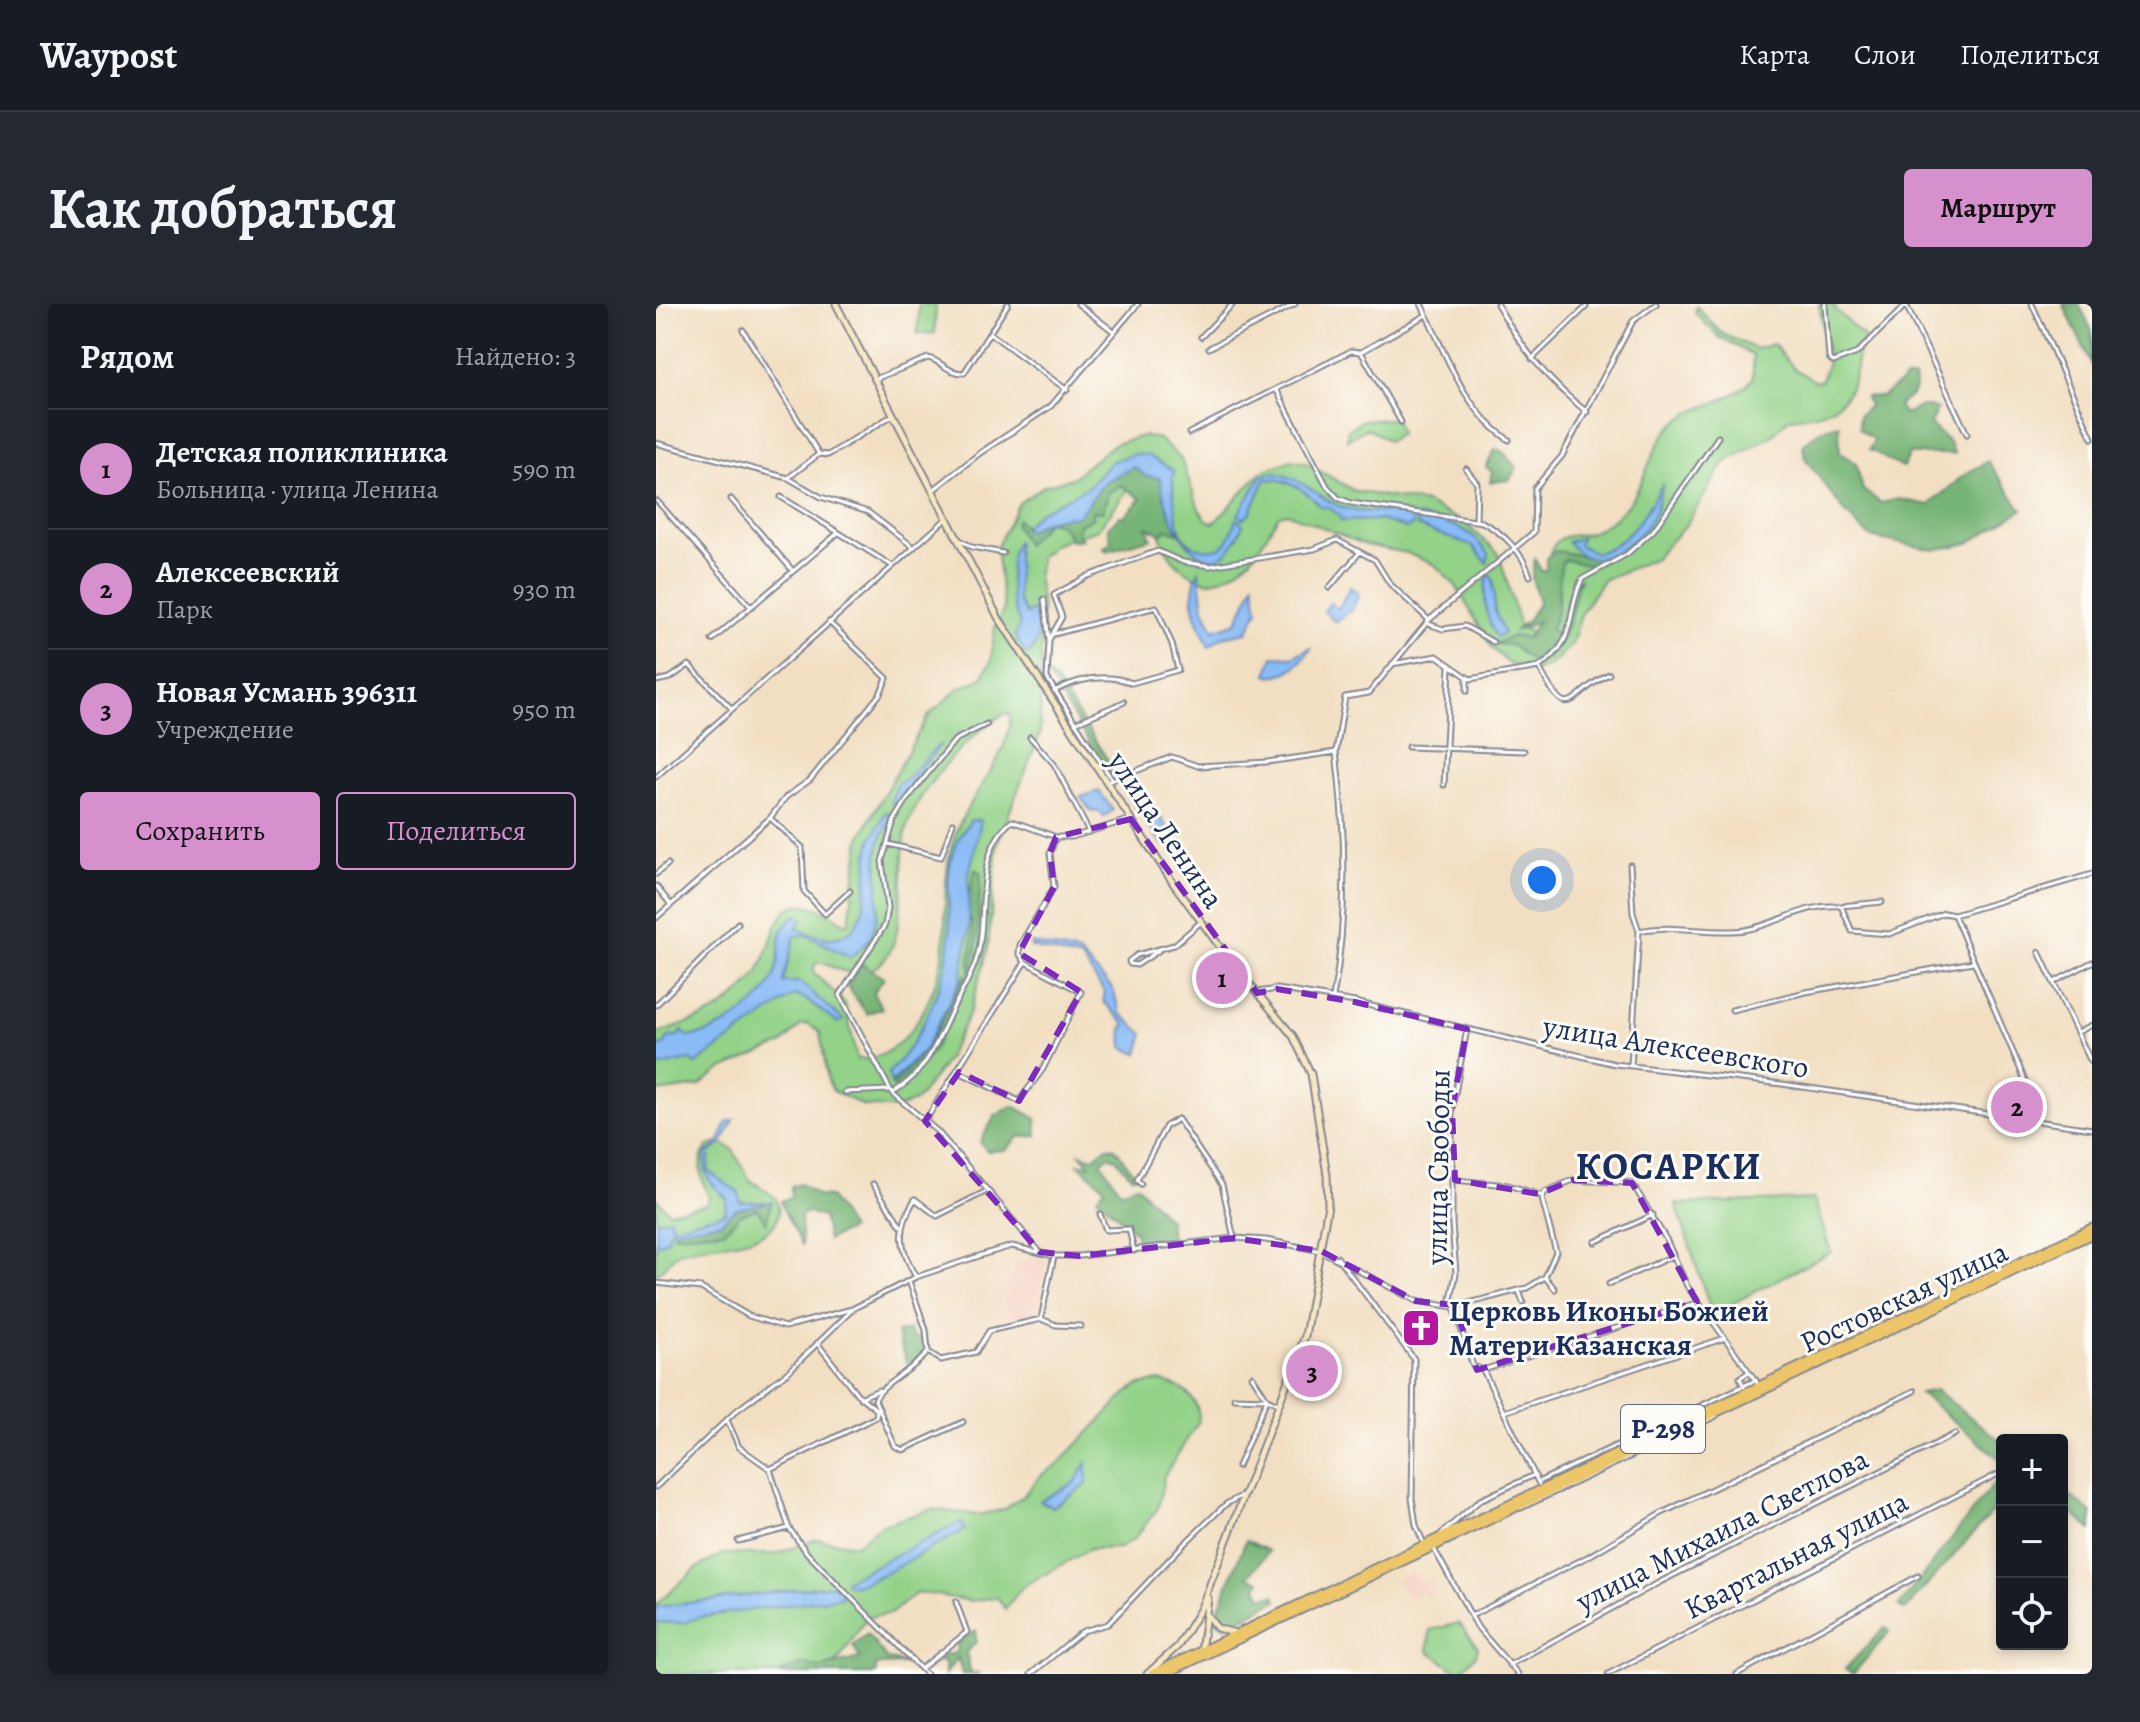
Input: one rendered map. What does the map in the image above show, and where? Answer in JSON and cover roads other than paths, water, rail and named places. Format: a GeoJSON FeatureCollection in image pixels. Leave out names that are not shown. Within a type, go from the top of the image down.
{"type":"FeatureCollection","features":[{"type":"Feature","properties":{"kind":"highway","name":"Ростовская улица"},"geometry":{"type":"LineString","coordinates":[[1236,1633],[1509,1510],[1742,1399],[1758,1385],[2092,1228]]}},
{"type":"Feature","properties":{"kind":"highway","name":"Ростовская улица"},"geometry":{"type":"LineString","coordinates":[[1201,1650],[1253,1632],[1540,1485],[2092,1234]]}},
{"type":"Feature","properties":{"kind":"highway","name":"Р-298"},"geometry":{"type":"LineString","coordinates":[[1149,1674],[1236,1633]]}},
{"type":"Feature","properties":{"kind":"highway","name":"Р-298"},"geometry":{"type":"LineString","coordinates":[[1165,1674],[1201,1650]]}},
{"type":"Feature","properties":{"kind":"main road","name":"улица Ленина"},"geometry":{"type":"LineString","coordinates":[[836,304],[946,519],[1009,634],[1201,922],[1293,1036],[1311,1074],[1327,1175],[1328,1205],[1305,1336],[1209,1590]]}},
{"type":"Feature","properties":{"kind":"main road"},"geometry":{"type":"LineString","coordinates":[[1201,1650],[1209,1590]]}},
{"type":"Feature","properties":{"kind":"main road"},"geometry":{"type":"LineString","coordinates":[[1149,1674],[1185,1637],[1209,1590]]}},
{"type":"Feature","properties":{"kind":"main road"},"geometry":{"type":"LineString","coordinates":[[1206,1614],[1217,1628],[1236,1633]]}},
{"type":"Feature","properties":{"kind":"main road"},"geometry":{"type":"LineString","coordinates":[[1185,1637],[1194,1637],[1201,1650]]}},
{"type":"Feature","properties":{"kind":"street"},"geometry":{"type":"LineString","coordinates":[[875,379],[928,358],[935,359],[946,370],[964,373],[1008,304]]}},
{"type":"Feature","properties":{"kind":"street"},"geometry":{"type":"LineString","coordinates":[[1078,304],[1114,332]]}},
{"type":"Feature","properties":{"kind":"street"},"geometry":{"type":"LineString","coordinates":[[932,491],[980,453],[1041,414],[1067,390],[1138,304]]}},
{"type":"Feature","properties":{"kind":"street"},"geometry":{"type":"LineString","coordinates":[[1201,337],[1233,304]]}},
{"type":"Feature","properties":{"kind":"street"},"geometry":{"type":"LineString","coordinates":[[1209,348],[1295,304]]}},
{"type":"Feature","properties":{"kind":"street"},"geometry":{"type":"LineString","coordinates":[[1421,304],[1446,350],[1461,390],[1489,427],[1509,440]]}},
{"type":"Feature","properties":{"kind":"street"},"geometry":{"type":"LineString","coordinates":[[1497,304],[1532,359],[1559,390],[1587,412]]}},
{"type":"Feature","properties":{"kind":"street"},"geometry":{"type":"LineString","coordinates":[[1333,998],[1345,871],[1344,811],[1336,752],[1345,697],[1369,693],[1427,622],[1534,532],[1535,488],[1562,456],[1633,321],[1656,304]]}},
{"type":"Feature","properties":{"kind":"street"},"geometry":{"type":"LineString","coordinates":[[1825,304],[1829,358],[1833,362],[1857,353],[1906,305],[1967,434]]}},
{"type":"Feature","properties":{"kind":"street"},"geometry":{"type":"LineString","coordinates":[[2032,304],[2092,438]]}},
{"type":"Feature","properties":{"kind":"street"},"geometry":{"type":"LineString","coordinates":[[1532,359],[1586,307]]}},
{"type":"Feature","properties":{"kind":"street"},"geometry":{"type":"LineString","coordinates":[[1189,433],[1351,351],[1361,352],[1426,314]]}},
{"type":"Feature","properties":{"kind":"street"},"geometry":{"type":"LineString","coordinates":[[743,330],[819,454]]}},
{"type":"Feature","properties":{"kind":"street"},"geometry":{"type":"LineString","coordinates":[[991,334],[1067,390]]}},
{"type":"Feature","properties":{"kind":"street"},"geometry":{"type":"LineString","coordinates":[[1361,352],[1401,422]]}},
{"type":"Feature","properties":{"kind":"street"},"geometry":{"type":"LineString","coordinates":[[1276,389],[1327,486],[1338,498],[1476,522],[1497,530],[1525,559],[1530,576]]}},
{"type":"Feature","properties":{"kind":"street"},"geometry":{"type":"LineString","coordinates":[[788,478],[819,454],[828,455],[893,415]]}},
{"type":"Feature","properties":{"kind":"street"},"geometry":{"type":"LineString","coordinates":[[1391,665],[1437,656],[1467,678],[1494,677],[1531,666],[1539,667],[1559,651],[1575,615],[1576,591],[1582,579],[1627,554],[1653,531],[1718,437]]}},
{"type":"Feature","properties":{"kind":"street"},"geometry":{"type":"LineString","coordinates":[[656,443],[788,478],[821,497],[868,512],[912,546]]}},
{"type":"Feature","properties":{"kind":"street"},"geometry":{"type":"LineString","coordinates":[[1466,469],[1477,483],[1476,522]]}},
{"type":"Feature","properties":{"kind":"street"},"geometry":{"type":"LineString","coordinates":[[781,497],[891,565]]}},
{"type":"Feature","properties":{"kind":"street"},"geometry":{"type":"LineString","coordinates":[[731,499],[793,571]]}},
{"type":"Feature","properties":{"kind":"street"},"geometry":{"type":"LineString","coordinates":[[657,501],[750,606]]}},
{"type":"Feature","properties":{"kind":"street"},"geometry":{"type":"LineString","coordinates":[[656,777],[912,546],[946,519]]}},
{"type":"Feature","properties":{"kind":"street"},"geometry":{"type":"LineString","coordinates":[[712,640],[838,533]]}},
{"type":"Feature","properties":{"kind":"street"},"geometry":{"type":"LineString","coordinates":[[957,539],[972,547],[1003,553]]}},
{"type":"Feature","properties":{"kind":"street"},"geometry":{"type":"LineString","coordinates":[[1049,640],[1062,617],[1054,595],[1088,576],[1158,551],[1183,562],[1210,566],[1314,549],[1337,540],[1375,560],[1390,584],[1427,622],[1443,629],[1465,626],[1493,642]]}},
{"type":"Feature","properties":{"kind":"street"},"geometry":{"type":"LineString","coordinates":[[1329,588],[1360,552]]}},
{"type":"Feature","properties":{"kind":"street"},"geometry":{"type":"LineString","coordinates":[[1044,599],[1049,640],[1046,674],[1109,781],[1172,757],[1198,766],[1267,762],[1336,752]]}},
{"type":"Feature","properties":{"kind":"street"},"geometry":{"type":"LineString","coordinates":[[1054,634],[1156,607],[1172,644],[1178,670],[1132,683],[1120,677],[1093,678],[1054,691]]}},
{"type":"Feature","properties":{"kind":"street"},"geometry":{"type":"LineString","coordinates":[[656,918],[770,818],[786,797],[810,780],[840,747],[880,694],[887,678],[829,622]]}},
{"type":"Feature","properties":{"kind":"street"},"geometry":{"type":"LineString","coordinates":[[656,681],[670,678],[689,665],[732,709]]}},
{"type":"Feature","properties":{"kind":"street"},"geometry":{"type":"LineString","coordinates":[[1444,785],[1450,667]]}},
{"type":"Feature","properties":{"kind":"street"},"geometry":{"type":"LineString","coordinates":[[1539,667],[1551,694],[1559,700],[1575,700],[1609,674]]}},
{"type":"Feature","properties":{"kind":"street"},"geometry":{"type":"LineString","coordinates":[[1467,678],[1467,691]]}},
{"type":"Feature","properties":{"kind":"street"},"geometry":{"type":"LineString","coordinates":[[1075,723],[1124,702]]}},
{"type":"Feature","properties":{"kind":"street"},"geometry":{"type":"LineString","coordinates":[[987,724],[955,740],[908,798],[894,821],[882,861],[888,908],[885,925],[840,995],[891,1091],[925,1121],[1040,1252]]}},
{"type":"Feature","properties":{"kind":"street"},"geometry":{"type":"LineString","coordinates":[[1030,737],[1054,764],[1089,832]]}},
{"type":"Feature","properties":{"kind":"street"},"geometry":{"type":"LineString","coordinates":[[1408,747],[1524,751]]}},
{"type":"Feature","properties":{"kind":"street"},"geometry":{"type":"LineString","coordinates":[[770,818],[802,847],[804,891],[825,914],[850,891]]}},
{"type":"Feature","properties":{"kind":"street"},"geometry":{"type":"LineString","coordinates":[[845,1092],[891,1091],[931,1057],[979,952],[987,873],[994,844],[1004,827],[1012,821],[1056,837],[1089,832],[1131,819]]}},
{"type":"Feature","properties":{"kind":"street"},"geometry":{"type":"LineString","coordinates":[[888,844],[941,857],[953,823]]}},
{"type":"Feature","properties":{"kind":"street"},"geometry":{"type":"LineString","coordinates":[[959,1072],[1019,1101],[1043,1069],[1081,992],[1025,962],[1019,953],[1020,945],[1054,887],[1050,853],[1056,837]]}},
{"type":"Feature","properties":{"kind":"street"},"geometry":{"type":"LineString","coordinates":[[656,874],[668,864]]}},
{"type":"Feature","properties":{"kind":"street"},"geometry":{"type":"LineString","coordinates":[[1630,865],[1633,913],[1639,931],[1631,1066]]}},
{"type":"Feature","properties":{"kind":"street"},"geometry":{"type":"LineString","coordinates":[[1841,906],[1850,929],[1866,935],[1889,934],[1939,913],[1954,915],[2092,874]]}},
{"type":"Feature","properties":{"kind":"street"},"geometry":{"type":"LineString","coordinates":[[656,886],[671,905]]}},
{"type":"Feature","properties":{"kind":"street"},"geometry":{"type":"LineString","coordinates":[[1639,931],[1749,929],[1802,910],[1882,902]]}},
{"type":"Feature","properties":{"kind":"street"},"geometry":{"type":"LineString","coordinates":[[1954,915],[2019,1066],[2033,1120]]}},
{"type":"Feature","properties":{"kind":"street"},"geometry":{"type":"LineString","coordinates":[[1158,951],[1137,965],[1130,964],[1129,961],[1137,955],[1174,945],[1201,922]]}},
{"type":"Feature","properties":{"kind":"street"},"geometry":{"type":"LineString","coordinates":[[656,1005],[738,923]]}},
{"type":"Feature","properties":{"kind":"street"},"geometry":{"type":"LineString","coordinates":[[2039,952],[2092,1064]]}},
{"type":"Feature","properties":{"kind":"street"},"geometry":{"type":"LineString","coordinates":[[925,1121],[959,1072],[1025,962]]}},
{"type":"Feature","properties":{"kind":"street"},"geometry":{"type":"LineString","coordinates":[[1732,1010],[1806,992],[1973,962]]}},
{"type":"Feature","properties":{"kind":"street"},"geometry":{"type":"LineString","coordinates":[[2054,982],[2092,962]]}},
{"type":"Feature","properties":{"kind":"street","name":"улица Алексеевского"},"geometry":{"type":"LineString","coordinates":[[1257,993],[1277,989],[1333,998],[1631,1066],[2092,1129]]}},
{"type":"Feature","properties":{"kind":"street"},"geometry":{"type":"LineString","coordinates":[[2078,1032],[2092,1025]]}},
{"type":"Feature","properties":{"kind":"street","name":"улица Свободы"},"geometry":{"type":"LineString","coordinates":[[1467,1029],[1452,1109],[1452,1214],[1456,1273],[1452,1306],[1473,1366],[1483,1370],[1540,1485]]}},
{"type":"Feature","properties":{"kind":"street"},"geometry":{"type":"LineString","coordinates":[[1141,1184],[1137,1180],[1166,1126],[1178,1119],[1222,1185],[1234,1238]]}},
{"type":"Feature","properties":{"kind":"street"},"geometry":{"type":"LineString","coordinates":[[1454,1180],[1508,1185],[1543,1196],[1573,1180],[1632,1183],[1653,1215],[1697,1302],[1758,1385],[1744,1387],[1540,1485]]}},
{"type":"Feature","properties":{"kind":"street"},"geometry":{"type":"LineString","coordinates":[[873,1184],[901,1226],[902,1242],[916,1277]]}},
{"type":"Feature","properties":{"kind":"street"},"geometry":{"type":"LineString","coordinates":[[901,1226],[915,1199],[937,1216],[985,1192]]}},
{"type":"Feature","properties":{"kind":"street"},"geometry":{"type":"LineString","coordinates":[[1543,1196],[1556,1252],[1545,1277],[1555,1289]]}},
{"type":"Feature","properties":{"kind":"street"},"geometry":{"type":"LineString","coordinates":[[1100,1214],[1106,1230],[1129,1229],[1134,1251]]}},
{"type":"Feature","properties":{"kind":"street"},"geometry":{"type":"LineString","coordinates":[[1595,1242],[1653,1215]]}},
{"type":"Feature","properties":{"kind":"street","name":"улица Свободы"},"geometry":{"type":"LineString","coordinates":[[854,1308],[916,1277],[1012,1246],[1054,1256],[1134,1251],[1234,1238],[1266,1240],[1321,1251],[1416,1301],[1452,1306],[1519,1291],[1545,1277]]}},
{"type":"Feature","properties":{"kind":"street"},"geometry":{"type":"LineString","coordinates":[[1041,1319],[1054,1256]]}},
{"type":"Feature","properties":{"kind":"street"},"geometry":{"type":"LineString","coordinates":[[1609,1284],[1673,1256]]}},
{"type":"Feature","properties":{"kind":"street"},"geometry":{"type":"LineString","coordinates":[[1337,1257],[1414,1359],[1412,1498],[1416,1525],[1471,1616],[1518,1674]]}},
{"type":"Feature","properties":{"kind":"street"},"geometry":{"type":"LineString","coordinates":[[860,1398],[913,1370],[928,1352],[926,1330],[909,1281]]}},
{"type":"Feature","properties":{"kind":"street"},"geometry":{"type":"LineString","coordinates":[[656,1283],[701,1288],[749,1316],[785,1327],[854,1308]]}},
{"type":"Feature","properties":{"kind":"street"},"geometry":{"type":"LineString","coordinates":[[1519,1291],[1523,1302]]}},
{"type":"Feature","properties":{"kind":"street"},"geometry":{"type":"LineString","coordinates":[[1483,1370],[1697,1302]]}},
{"type":"Feature","properties":{"kind":"street"},"geometry":{"type":"LineString","coordinates":[[656,1487],[727,1420],[788,1372],[854,1308]]}},
{"type":"Feature","properties":{"kind":"street"},"geometry":{"type":"LineString","coordinates":[[928,1352],[941,1360],[976,1352],[989,1331],[1041,1319],[1056,1325],[1081,1326]]}},
{"type":"Feature","properties":{"kind":"street"},"geometry":{"type":"LineString","coordinates":[[1504,1412],[1726,1338]]}},
{"type":"Feature","properties":{"kind":"street"},"geometry":{"type":"LineString","coordinates":[[817,1343],[860,1398],[877,1410]]}},
{"type":"Feature","properties":{"kind":"street"},"geometry":{"type":"LineString","coordinates":[[1744,1387],[1740,1378],[1749,1372]]}},
{"type":"Feature","properties":{"kind":"street"},"geometry":{"type":"LineString","coordinates":[[1252,1376],[1267,1399]]}},
{"type":"Feature","properties":{"kind":"street"},"geometry":{"type":"LineString","coordinates":[[879,1390],[875,1400],[877,1410],[895,1446],[903,1450],[963,1422]]}},
{"type":"Feature","properties":{"kind":"street"},"geometry":{"type":"LineString","coordinates":[[1471,1616],[1589,1556],[1660,1514],[1914,1391]]}},
{"type":"Feature","properties":{"kind":"street"},"geometry":{"type":"LineString","coordinates":[[1234,1398],[1267,1399],[1280,1405]]}},
{"type":"Feature","properties":{"kind":"street"},"geometry":{"type":"LineString","coordinates":[[1238,1466],[1267,1399]]}},
{"type":"Feature","properties":{"kind":"street"},"geometry":{"type":"LineString","coordinates":[[770,1469],[876,1417],[877,1410]]}},
{"type":"Feature","properties":{"kind":"street"},"geometry":{"type":"LineString","coordinates":[[727,1420],[739,1447],[770,1469],[789,1528],[807,1553],[880,1623],[926,1674]]}},
{"type":"Feature","properties":{"kind":"street","name":"улица Михаила Светлова"},"geometry":{"type":"LineString","coordinates":[[1509,1665],[1660,1582],[1955,1434]]}},
{"type":"Feature","properties":{"kind":"street","name":"Ростовская улица"},"geometry":{"type":"LineString","coordinates":[[1440,1536],[1480,1500],[1534,1475]]}},
{"type":"Feature","properties":{"kind":"street","name":"Квартальная улица"},"geometry":{"type":"LineString","coordinates":[[1608,1674],[1996,1475]]}},
{"type":"Feature","properties":{"kind":"street"},"geometry":{"type":"LineString","coordinates":[[1031,1674],[1083,1631],[1108,1624],[1226,1504],[1245,1494]]}},
{"type":"Feature","properties":{"kind":"street"},"geometry":{"type":"LineString","coordinates":[[738,1541],[789,1528]]}},
{"type":"Feature","properties":{"kind":"street"},"geometry":{"type":"LineString","coordinates":[[1737,1674],[1918,1576]]}},
{"type":"Feature","properties":{"kind":"street"},"geometry":{"type":"LineString","coordinates":[[922,1668],[967,1632],[956,1602]]}},
{"type":"Feature","properties":{"kind":"water"},"geometry":{"type":"Polygon","coordinates":[[[1135,454],[1147,455],[1174,471],[1176,512],[1185,539],[1202,549],[1221,547],[1229,538],[1236,519],[1243,524],[1231,548],[1218,558],[1204,558],[1192,549],[1180,534],[1171,515],[1160,478],[1146,476],[1134,467],[1106,481],[1078,516],[1051,520],[1028,531],[1023,528],[1039,512],[1087,488],[1112,461],[1135,454]]]}},
{"type":"Feature","properties":{"kind":"water"},"geometry":{"type":"Polygon","coordinates":[[[1272,473],[1295,480],[1341,507],[1360,511],[1391,511],[1415,517],[1412,526],[1406,528],[1380,520],[1341,521],[1340,516],[1328,507],[1322,507],[1296,486],[1274,480],[1265,480],[1250,513],[1242,519],[1238,515],[1261,476],[1272,473]]]}},
{"type":"Feature","properties":{"kind":"water"},"geometry":{"type":"Polygon","coordinates":[[[1663,483],[1649,522],[1624,548],[1613,554],[1592,558],[1580,554],[1568,542],[1581,538],[1579,545],[1595,553],[1618,543],[1635,526],[1663,483]]]}},
{"type":"Feature","properties":{"kind":"water"},"geometry":{"type":"Polygon","coordinates":[[[1419,516],[1465,530],[1489,554],[1487,563],[1473,546],[1417,526],[1419,516]]]}},
{"type":"Feature","properties":{"kind":"water"},"geometry":{"type":"Polygon","coordinates":[[[1017,542],[1018,600],[1026,614],[1034,609],[1039,627],[1035,645],[1027,655],[1015,636],[1020,623],[1014,606],[1010,571],[1017,542]]]}},
{"type":"Feature","properties":{"kind":"water"},"geometry":{"type":"Polygon","coordinates":[[[1199,571],[1204,609],[1214,630],[1237,622],[1254,584],[1258,610],[1247,632],[1222,637],[1209,647],[1193,600],[1199,571]]]}},
{"type":"Feature","properties":{"kind":"water"},"geometry":{"type":"Polygon","coordinates":[[[1488,574],[1493,579],[1495,611],[1504,633],[1497,637],[1486,607],[1488,574]]]}},
{"type":"Feature","properties":{"kind":"water"},"geometry":{"type":"Polygon","coordinates":[[[1350,587],[1359,594],[1352,610],[1335,622],[1324,611],[1330,603],[1338,609],[1350,587]]]}},
{"type":"Feature","properties":{"kind":"water"},"geometry":{"type":"Polygon","coordinates":[[[1312,647],[1288,672],[1267,675],[1273,656],[1292,657],[1312,647]]]}},
{"type":"Feature","properties":{"kind":"water"},"geometry":{"type":"Polygon","coordinates":[[[941,744],[895,804],[891,802],[898,784],[941,744]]]}},
{"type":"Feature","properties":{"kind":"water"},"geometry":{"type":"Polygon","coordinates":[[[1099,791],[1113,810],[1104,817],[1099,811],[1092,812],[1080,797],[1099,791]]]}},
{"type":"Feature","properties":{"kind":"water"},"geometry":{"type":"Polygon","coordinates":[[[1125,791],[1131,791],[1156,814],[1167,827],[1173,842],[1164,845],[1158,839],[1125,791]]]}},
{"type":"Feature","properties":{"kind":"water"},"geometry":{"type":"Polygon","coordinates":[[[886,812],[893,815],[879,845],[878,909],[871,935],[863,947],[850,957],[806,935],[795,936],[783,982],[800,982],[843,1020],[838,1023],[804,998],[794,995],[695,1064],[690,1060],[656,1067],[656,1048],[665,1044],[669,1037],[677,1037],[682,1031],[689,1037],[714,1030],[738,1016],[759,998],[774,977],[784,928],[796,915],[802,919],[796,929],[824,938],[847,933],[857,924],[865,898],[871,840],[886,812]]]}},
{"type":"Feature","properties":{"kind":"water"},"geometry":{"type":"Polygon","coordinates":[[[971,820],[981,820],[968,879],[969,929],[961,979],[925,1049],[891,1083],[888,1073],[918,1033],[940,984],[950,934],[948,885],[952,853],[971,820]]]}},
{"type":"Feature","properties":{"kind":"water"},"geometry":{"type":"Polygon","coordinates":[[[1031,943],[1079,953],[1113,989],[1120,1013],[1144,1034],[1138,1054],[1123,1047],[1122,1028],[1126,1025],[1103,1001],[1105,993],[1082,959],[1031,947],[1031,943]]]}},
{"type":"Feature","properties":{"kind":"water"},"geometry":{"type":"Polygon","coordinates":[[[734,1120],[721,1145],[710,1152],[708,1171],[739,1193],[740,1202],[772,1202],[736,1209],[721,1222],[670,1231],[668,1240],[656,1245],[656,1221],[670,1218],[672,1227],[725,1213],[727,1199],[709,1179],[705,1161],[706,1153],[718,1144],[727,1122],[734,1120]]]}},
{"type":"Feature","properties":{"kind":"water"},"geometry":{"type":"Polygon","coordinates":[[[1087,1463],[1087,1484],[1053,1507],[1040,1501],[1075,1482],[1087,1463]]]}},
{"type":"Feature","properties":{"kind":"water"},"geometry":{"type":"Polygon","coordinates":[[[961,1522],[965,1530],[886,1573],[856,1585],[847,1585],[845,1581],[961,1522]]]}},
{"type":"Feature","properties":{"kind":"water"},"geometry":{"type":"Polygon","coordinates":[[[831,1585],[840,1589],[842,1597],[700,1617],[683,1623],[656,1622],[656,1607],[831,1585]]]}},
{"type":"Feature","properties":{"kind":"place","name":"Детская поликлиника"},"geometry":{"type":"Point","coordinates":[1222,978]}},
{"type":"Feature","properties":{"kind":"place","name":"Алексеевский"},"geometry":{"type":"Point","coordinates":[2017,1107]}},
{"type":"Feature","properties":{"kind":"place","name":"Церковь Иконы Божией Матери Казанская"},"geometry":{"type":"Point","coordinates":[1421,1328]}},
{"type":"Feature","properties":{"kind":"place","name":"Новая Усмань 396311"},"geometry":{"type":"Point","coordinates":[1312,1371]}},
{"type":"Feature","properties":{"kind":"district","name":"КОСАРКИ"},"geometry":{"type":"Point","coordinates":[1669,1166]}}]}
